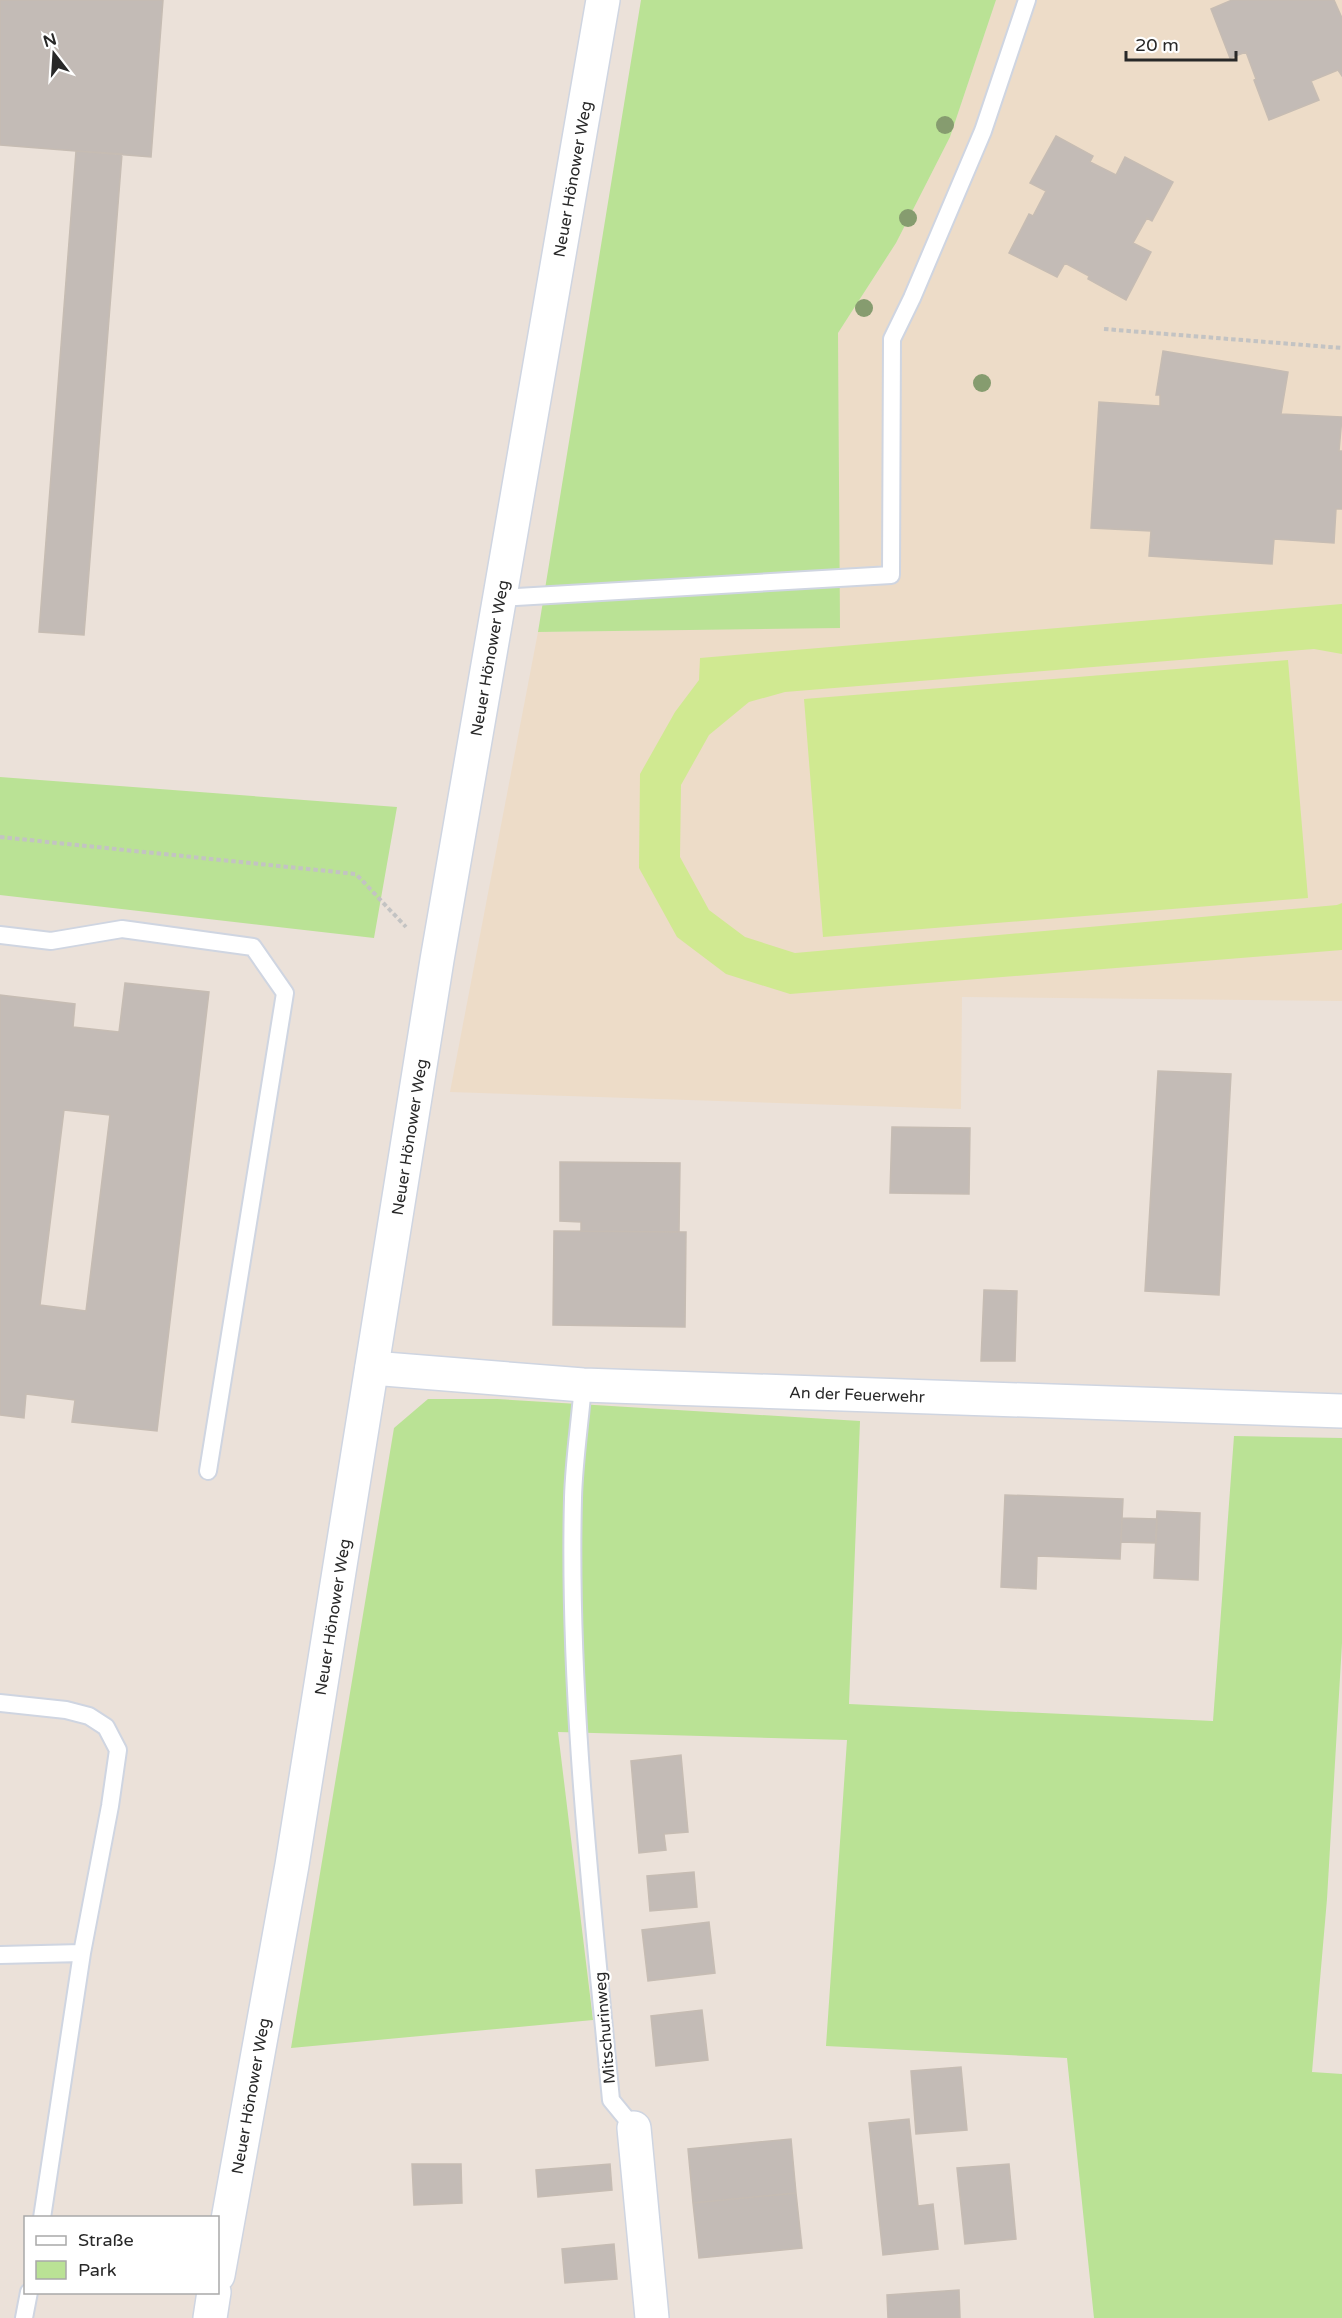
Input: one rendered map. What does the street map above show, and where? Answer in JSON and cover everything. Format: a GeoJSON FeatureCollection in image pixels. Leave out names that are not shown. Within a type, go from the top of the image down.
{"type":"FeatureCollection","features":[{"type":"Feature","properties":{"kind":"main road","name":"Neuer Hönower Weg"},"geometry":{"type":"LineString","coordinates":[[219,2269],[292,1865],[437,960],[603,0]]}},
{"type":"Feature","properties":{"kind":"main road","name":"An der Feuerwehr"},"geometry":{"type":"LineString","coordinates":[[372,1368],[583,1384],[1342,1411]]}},
{"type":"Feature","properties":{"kind":"main road","name":"Mitschurinweg"},"geometry":{"type":"LineString","coordinates":[[634,2128],[652,2318]]}},
{"type":"Feature","properties":{"kind":"main road"},"geometry":{"type":"LineString","coordinates":[[210,2318],[214,2294]]}},
{"type":"Feature","properties":{"kind":"lane"},"geometry":{"type":"LineString","coordinates":[[500,598],[891,575],[892,339],[983,131],[1027,0]]}},
{"type":"Feature","properties":{"kind":"lane"},"geometry":{"type":"LineString","coordinates":[[0,935],[51,941],[122,930],[253,947],[285,993],[208,1471]]}},
{"type":"Feature","properties":{"kind":"lane","name":"Mitschurinweg"},"geometry":{"type":"LineString","coordinates":[[583,1384],[573,1495],[572,1572],[577,1731],[610,2100],[634,2128]]}},
{"type":"Feature","properties":{"kind":"lane"},"geometry":{"type":"LineString","coordinates":[[0,1703],[66,1710],[89,1716],[106,1727],[118,1750],[110,1806],[82,1953],[42,2216]]}},
{"type":"Feature","properties":{"kind":"lane"},"geometry":{"type":"LineString","coordinates":[[0,1955],[82,1953]]}},
{"type":"Feature","properties":{"kind":"lane"},"geometry":{"type":"LineString","coordinates":[[24,2318],[29,2294]]}},
{"type":"Feature","properties":{"kind":"path"},"geometry":{"type":"LineString","coordinates":[[1104,329],[1342,348]]}},
{"type":"Feature","properties":{"kind":"path"},"geometry":{"type":"LineString","coordinates":[[0,837],[356,874],[437,960]]}},
{"type":"Feature","properties":{"kind":"shaded area"},"geometry":{"type":"Polygon","coordinates":[[[996,0],[1342,0],[1342,1001],[962,997],[961,1109],[450,1092],[538,632],[839,627],[838,333],[896,243],[950,137],[996,0]]]}},
{"type":"Feature","properties":{"kind":"green space"},"geometry":{"type":"Polygon","coordinates":[[[641,0],[996,0],[950,137],[896,243],[838,333],[840,628],[538,632],[641,0]]]}},
{"type":"Feature","properties":{"kind":"green space"},"geometry":{"type":"Polygon","coordinates":[[[1342,604],[1342,654],[1314,649],[785,692],[749,702],[709,735],[681,785],[680,857],[709,910],[745,937],[795,953],[1342,903],[1342,950],[790,994],[726,974],[677,937],[639,868],[640,774],[675,712],[699,680],[700,658],[1342,604]]]}},
{"type":"Feature","properties":{"kind":"green space"},"geometry":{"type":"Polygon","coordinates":[[[1288,660],[1308,898],[823,937],[804,699],[1288,660]]]}},
{"type":"Feature","properties":{"kind":"green space"},"geometry":{"type":"Polygon","coordinates":[[[0,777],[397,807],[374,938],[0,895],[0,777]]]}},
{"type":"Feature","properties":{"kind":"green space"},"geometry":{"type":"Polygon","coordinates":[[[428,1399],[497,1399],[860,1421],[849,1704],[1213,1721],[1234,1436],[1342,1438],[1342,1643],[1327,1899],[1312,2072],[1342,2074],[1342,2318],[1094,2318],[1067,2058],[826,2046],[847,1740],[558,1732],[593,2020],[291,2048],[394,1428],[428,1399]]]}},
{"type":"Feature","properties":{"kind":"building"},"geometry":{"type":"Polygon","coordinates":[[[0,0],[163,0],[151,157],[0,145],[0,0]]]}},
{"type":"Feature","properties":{"kind":"building"},"geometry":{"type":"Polygon","coordinates":[[[1232,0],[1334,0],[1342,18],[1342,76],[1338,70],[1311,81],[1319,100],[1269,120],[1246,52],[1230,58],[1211,9],[1232,0]]]}},
{"type":"Feature","properties":{"kind":"building"},"geometry":{"type":"Polygon","coordinates":[[[1056,136],[1093,156],[1090,162],[1116,175],[1125,157],[1173,182],[1152,221],[1147,218],[1133,243],[1151,252],[1126,300],[1065,263],[1057,277],[1009,253],[1029,214],[1033,216],[1046,191],[1030,183],[1056,136]]]}},
{"type":"Feature","properties":{"kind":"building"},"geometry":{"type":"Polygon","coordinates":[[[76,151],[122,154],[84,635],[39,632],[76,151]]]}},
{"type":"Feature","properties":{"kind":"building"},"geometry":{"type":"Polygon","coordinates":[[[1163,351],[1288,372],[1281,414],[1342,417],[1339,451],[1342,451],[1342,509],[1336,509],[1334,543],[1274,539],[1272,564],[1149,556],[1151,531],[1091,528],[1099,402],[1160,406],[1160,395],[1156,395],[1163,351]]]}},
{"type":"Feature","properties":{"kind":"building"},"geometry":{"type":"Polygon","coordinates":[[[125,983],[209,992],[157,1431],[72,1422],[75,1400],[26,1394],[24,1418],[0,1415],[0,995],[75,1004],[73,1027],[119,1032],[125,983]],[[64,1110],[40,1305],[86,1311],[110,1115],[64,1110]]]}},
{"type":"Feature","properties":{"kind":"building"},"geometry":{"type":"Polygon","coordinates":[[[1158,1071],[1231,1074],[1219,1295],[1145,1291],[1158,1071]]]}},
{"type":"Feature","properties":{"kind":"building"},"geometry":{"type":"Polygon","coordinates":[[[892,1127],[970,1128],[969,1194],[890,1193],[892,1127]]]}},
{"type":"Feature","properties":{"kind":"building"},"geometry":{"type":"Polygon","coordinates":[[[560,1162],[680,1163],[679,1232],[581,1231],[581,1222],[560,1221],[560,1162]]]}},
{"type":"Feature","properties":{"kind":"building"},"geometry":{"type":"Polygon","coordinates":[[[554,1231],[686,1232],[685,1327],[553,1325],[554,1231]]]}},
{"type":"Feature","properties":{"kind":"building"},"geometry":{"type":"Polygon","coordinates":[[[984,1290],[1017,1291],[1015,1361],[981,1361],[984,1290]]]}},
{"type":"Feature","properties":{"kind":"building"},"geometry":{"type":"Polygon","coordinates":[[[1005,1495],[1123,1499],[1120,1559],[1037,1556],[1036,1589],[1001,1587],[1005,1495]]]}},
{"type":"Feature","properties":{"kind":"building"},"geometry":{"type":"Polygon","coordinates":[[[1157,1511],[1200,1513],[1198,1580],[1154,1578],[1157,1511]]]}},
{"type":"Feature","properties":{"kind":"building"},"geometry":{"type":"Polygon","coordinates":[[[1122,1518],[1157,1519],[1156,1543],[1121,1542],[1122,1518]]]}},
{"type":"Feature","properties":{"kind":"building"},"geometry":{"type":"Polygon","coordinates":[[[681,1755],[688,1832],[664,1834],[666,1850],[639,1853],[631,1761],[681,1755]]]}},
{"type":"Feature","properties":{"kind":"building"},"geometry":{"type":"Polygon","coordinates":[[[694,1872],[697,1907],[650,1911],[647,1876],[694,1872]]]}},
{"type":"Feature","properties":{"kind":"building"},"geometry":{"type":"Polygon","coordinates":[[[709,1922],[715,1973],[648,1981],[642,1930],[709,1922]]]}},
{"type":"Feature","properties":{"kind":"building"},"geometry":{"type":"Polygon","coordinates":[[[702,2010],[708,2060],[656,2066],[651,2016],[702,2010]]]}},
{"type":"Feature","properties":{"kind":"building"},"geometry":{"type":"Polygon","coordinates":[[[961,2067],[967,2130],[916,2134],[911,2071],[961,2067]]]}},
{"type":"Feature","properties":{"kind":"building"},"geometry":{"type":"Polygon","coordinates":[[[909,2119],[918,2206],[933,2204],[938,2249],[883,2255],[869,2123],[909,2119]]]}},
{"type":"Feature","properties":{"kind":"building"},"geometry":{"type":"Polygon","coordinates":[[[791,2139],[796,2193],[693,2203],[688,2149],[791,2139]]]}},
{"type":"Feature","properties":{"kind":"building"},"geometry":{"type":"Polygon","coordinates":[[[412,2164],[461,2164],[462,2203],[414,2205],[412,2164]]]}},
{"type":"Feature","properties":{"kind":"building"},"geometry":{"type":"Polygon","coordinates":[[[610,2164],[612,2190],[538,2197],[536,2170],[610,2164]]]}},
{"type":"Feature","properties":{"kind":"building"},"geometry":{"type":"Polygon","coordinates":[[[1009,2164],[1016,2239],[965,2244],[957,2168],[1009,2164]]]}},
{"type":"Feature","properties":{"kind":"building"},"geometry":{"type":"Polygon","coordinates":[[[796,2193],[802,2248],[699,2258],[693,2203],[796,2193]]]}},
{"type":"Feature","properties":{"kind":"building"},"geometry":{"type":"Polygon","coordinates":[[[614,2244],[617,2279],[565,2283],[562,2249],[614,2244]]]}},
{"type":"Feature","properties":{"kind":"building"},"geometry":{"type":"Polygon","coordinates":[[[959,2290],[960,2318],[888,2318],[887,2295],[959,2290]]]}}]}
